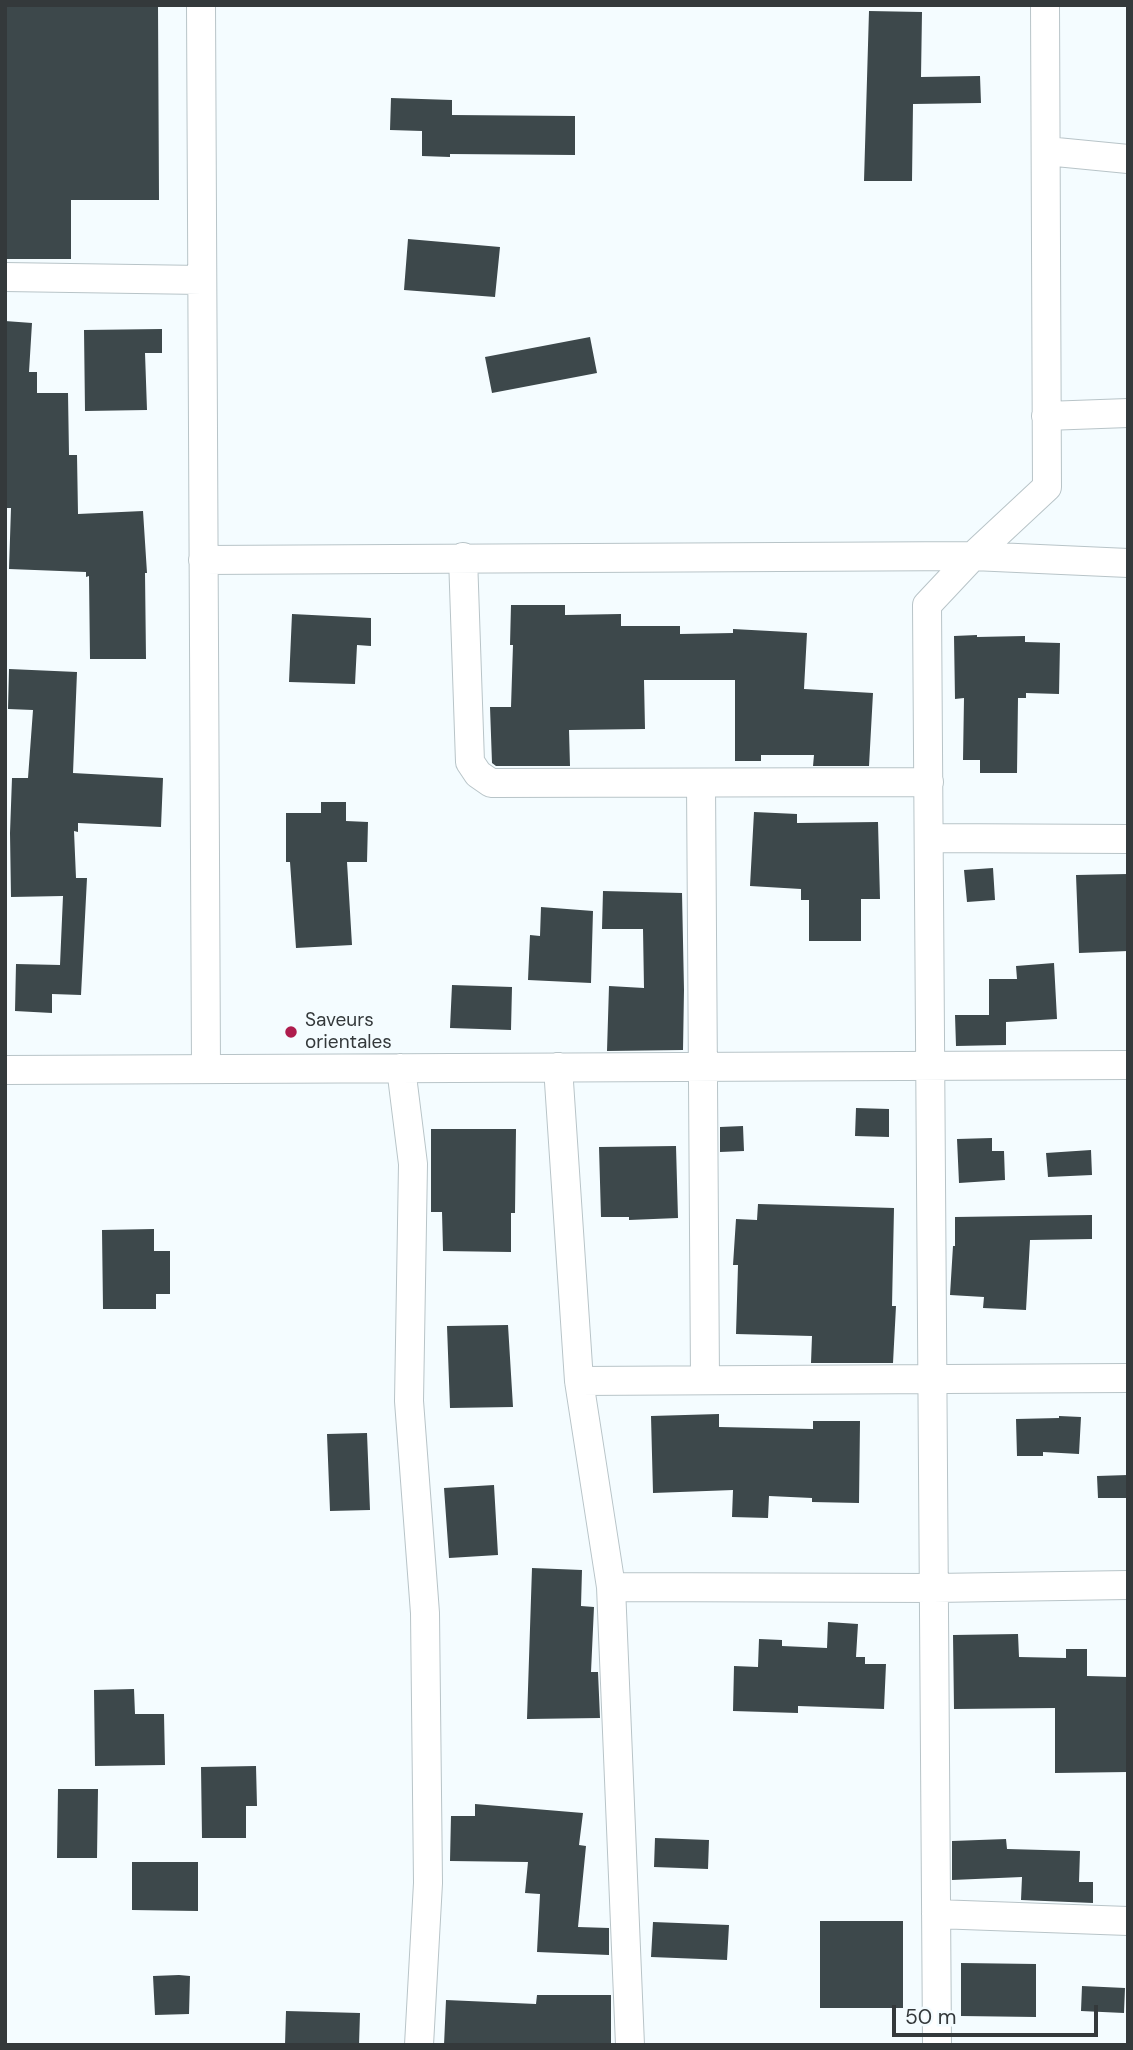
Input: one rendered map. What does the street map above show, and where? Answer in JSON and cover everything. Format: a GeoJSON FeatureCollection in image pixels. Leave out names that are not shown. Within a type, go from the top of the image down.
{"type":"FeatureCollection","features":[{"type":"Feature","properties":{"kind":"street"},"geometry":{"type":"LineString","coordinates":[[201,5],[206,1068]]}},
{"type":"Feature","properties":{"kind":"street"},"geometry":{"type":"LineString","coordinates":[[937,2045],[927,605],[973,556],[1047,487],[1045,5]]}},
{"type":"Feature","properties":{"kind":"street"},"geometry":{"type":"LineString","coordinates":[[1046,151],[1128,159]]}},
{"type":"Feature","properties":{"kind":"street"},"geometry":{"type":"LineString","coordinates":[[5,277],[202,280]]}},
{"type":"Feature","properties":{"kind":"street"},"geometry":{"type":"LineString","coordinates":[[1046,416],[1128,413]]}},
{"type":"Feature","properties":{"kind":"street"},"geometry":{"type":"LineString","coordinates":[[203,559],[973,556],[1128,563]]}},
{"type":"Feature","properties":{"kind":"street"},"geometry":{"type":"LineString","coordinates":[[463,557],[470,762],[478,774],[491,783],[929,782]]}},
{"type":"Feature","properties":{"kind":"street"},"geometry":{"type":"LineString","coordinates":[[701,783],[705,1380]]}},
{"type":"Feature","properties":{"kind":"street"},"geometry":{"type":"LineString","coordinates":[[929,838],[1128,839]]}},
{"type":"Feature","properties":{"kind":"street"},"geometry":{"type":"LineString","coordinates":[[5,1070],[1128,1065]]}},
{"type":"Feature","properties":{"kind":"street"},"geometry":{"type":"LineString","coordinates":[[558,1067],[579,1381],[611,1587],[630,2045]]}},
{"type":"Feature","properties":{"kind":"street"},"geometry":{"type":"LineString","coordinates":[[401,1068],[413,1164],[409,1401],[425,1613],[428,1883],[419,2045]]}},
{"type":"Feature","properties":{"kind":"street"},"geometry":{"type":"LineString","coordinates":[[579,1381],[1128,1378]]}},
{"type":"Feature","properties":{"kind":"street"},"geometry":{"type":"LineString","coordinates":[[611,1587],[934,1588],[1128,1585]]}},
{"type":"Feature","properties":{"kind":"street"},"geometry":{"type":"LineString","coordinates":[[936,1914],[1128,1921]]}},
{"type":"Feature","properties":{"kind":"building"},"geometry":{"type":"Polygon","coordinates":[[[5,5],[158,5],[159,200],[71,200],[71,259],[5,259],[5,5]]]}},
{"type":"Feature","properties":{"kind":"building"},"geometry":{"type":"Polygon","coordinates":[[[869,11],[922,12],[921,77],[980,76],[981,103],[913,104],[912,181],[864,181],[869,11]]]}},
{"type":"Feature","properties":{"kind":"building"},"geometry":{"type":"Polygon","coordinates":[[[391,98],[452,100],[452,115],[575,116],[575,155],[422,156],[422,131],[390,130],[391,98]]]}},
{"type":"Feature","properties":{"kind":"building"},"geometry":{"type":"Polygon","coordinates":[[[408,239],[500,247],[495,297],[404,290],[408,239]]]}},
{"type":"Feature","properties":{"kind":"building"},"geometry":{"type":"Polygon","coordinates":[[[5,321],[32,323],[29,372],[37,372],[37,393],[68,393],[69,455],[77,455],[78,514],[143,511],[147,573],[146,659],[90,659],[89,576],[86,577],[86,572],[9,569],[11,508],[5,508],[5,321]]]}},
{"type":"Feature","properties":{"kind":"building"},"geometry":{"type":"Polygon","coordinates":[[[162,329],[162,353],[145,353],[147,410],[85,411],[84,330],[162,329]]]}},
{"type":"Feature","properties":{"kind":"building"},"geometry":{"type":"Polygon","coordinates":[[[590,337],[597,373],[492,393],[485,357],[590,337]]]}},
{"type":"Feature","properties":{"kind":"building"},"geometry":{"type":"Polygon","coordinates":[[[511,605],[565,605],[565,615],[621,614],[621,626],[680,626],[680,634],[733,633],[733,629],[807,633],[804,689],[873,693],[869,766],[813,766],[814,755],[761,755],[761,761],[735,761],[735,680],[644,680],[645,729],[569,730],[570,766],[496,766],[492,763],[490,707],[511,707],[511,605]]]}},
{"type":"Feature","properties":{"kind":"building"},"geometry":{"type":"Polygon","coordinates":[[[292,614],[371,618],[371,646],[357,645],[355,684],[289,682],[292,614]]]}},
{"type":"Feature","properties":{"kind":"building"},"geometry":{"type":"Polygon","coordinates":[[[954,636],[1025,636],[1025,642],[1060,643],[1059,694],[1026,693],[1026,698],[1018,698],[1017,773],[980,773],[980,760],[963,760],[964,698],[955,699],[954,636]]]}},
{"type":"Feature","properties":{"kind":"building"},"geometry":{"type":"Polygon","coordinates":[[[9,669],[77,672],[73,773],[163,778],[161,827],[78,823],[78,832],[74,831],[76,878],[87,878],[81,995],[52,994],[52,1013],[15,1011],[16,964],[60,965],[63,896],[11,897],[12,778],[28,778],[33,710],[8,709],[9,669]]]}},
{"type":"Feature","properties":{"kind":"building"},"geometry":{"type":"Polygon","coordinates":[[[321,802],[346,802],[346,821],[368,822],[367,862],[347,862],[352,945],[296,948],[290,862],[286,862],[286,813],[321,813],[321,802]]]}},
{"type":"Feature","properties":{"kind":"building"},"geometry":{"type":"Polygon","coordinates":[[[754,812],[797,814],[797,823],[878,822],[880,899],[861,899],[861,941],[809,941],[809,900],[801,900],[801,889],[750,886],[754,812]]]}},
{"type":"Feature","properties":{"kind":"building"},"geometry":{"type":"Polygon","coordinates":[[[993,868],[995,900],[967,902],[964,870],[993,868]]]}},
{"type":"Feature","properties":{"kind":"building"},"geometry":{"type":"Polygon","coordinates":[[[1128,874],[1128,951],[1079,953],[1076,875],[1128,874]]]}},
{"type":"Feature","properties":{"kind":"building"},"geometry":{"type":"Polygon","coordinates":[[[603,891],[682,893],[683,1050],[607,1051],[609,986],[644,988],[643,929],[602,929],[603,891]]]}},
{"type":"Feature","properties":{"kind":"building"},"geometry":{"type":"Polygon","coordinates":[[[541,907],[593,911],[591,983],[528,980],[530,935],[540,936],[541,907]]]}},
{"type":"Feature","properties":{"kind":"building"},"geometry":{"type":"Polygon","coordinates":[[[1054,963],[1057,1019],[1006,1022],[1006,1045],[956,1046],[955,1015],[989,1015],[989,979],[1017,979],[1016,966],[1054,963]]]}},
{"type":"Feature","properties":{"kind":"building"},"geometry":{"type":"Polygon","coordinates":[[[452,985],[512,987],[511,1030],[450,1028],[452,985]]]}},
{"type":"Feature","properties":{"kind":"building"},"geometry":{"type":"Polygon","coordinates":[[[856,1108],[889,1109],[889,1137],[855,1136],[856,1108]]]}},
{"type":"Feature","properties":{"kind":"building"},"geometry":{"type":"Polygon","coordinates":[[[743,1126],[744,1151],[720,1152],[720,1127],[743,1126]]]}},
{"type":"Feature","properties":{"kind":"building"},"geometry":{"type":"Polygon","coordinates":[[[431,1129],[516,1129],[515,1213],[511,1213],[511,1252],[443,1251],[442,1212],[431,1212],[431,1129]]]}},
{"type":"Feature","properties":{"kind":"building"},"geometry":{"type":"Polygon","coordinates":[[[992,1138],[992,1151],[1004,1151],[1005,1180],[959,1183],[957,1139],[992,1138]]]}},
{"type":"Feature","properties":{"kind":"building"},"geometry":{"type":"Polygon","coordinates":[[[676,1146],[678,1218],[629,1220],[629,1217],[601,1217],[599,1147],[676,1146]]]}},
{"type":"Feature","properties":{"kind":"building"},"geometry":{"type":"Polygon","coordinates":[[[1091,1150],[1092,1175],[1048,1177],[1046,1153],[1091,1150]]]}},
{"type":"Feature","properties":{"kind":"building"},"geometry":{"type":"Polygon","coordinates":[[[758,1204],[894,1208],[892,1306],[896,1306],[893,1363],[811,1363],[812,1336],[736,1334],[738,1265],[733,1265],[736,1219],[757,1220],[758,1204]]]}},
{"type":"Feature","properties":{"kind":"building"},"geometry":{"type":"Polygon","coordinates":[[[1092,1215],[1092,1239],[1030,1240],[1026,1310],[983,1308],[984,1297],[950,1295],[955,1217],[1092,1215]]]}},
{"type":"Feature","properties":{"kind":"building"},"geometry":{"type":"Polygon","coordinates":[[[154,1229],[154,1251],[170,1251],[170,1294],[156,1294],[156,1309],[103,1309],[102,1230],[154,1229]]]}},
{"type":"Feature","properties":{"kind":"building"},"geometry":{"type":"Polygon","coordinates":[[[508,1325],[513,1407],[450,1408],[447,1326],[508,1325]]]}},
{"type":"Feature","properties":{"kind":"building"},"geometry":{"type":"Polygon","coordinates":[[[719,1414],[719,1427],[813,1429],[813,1421],[860,1421],[859,1503],[812,1502],[812,1498],[769,1496],[768,1518],[732,1517],[733,1490],[653,1493],[651,1416],[719,1414]]]}},
{"type":"Feature","properties":{"kind":"building"},"geometry":{"type":"Polygon","coordinates":[[[1081,1417],[1079,1454],[1043,1452],[1043,1456],[1017,1456],[1016,1419],[1081,1417]]]}},
{"type":"Feature","properties":{"kind":"building"},"geometry":{"type":"Polygon","coordinates":[[[367,1433],[370,1510],[330,1511],[327,1434],[367,1433]]]}},
{"type":"Feature","properties":{"kind":"building"},"geometry":{"type":"Polygon","coordinates":[[[1128,1475],[1128,1498],[1098,1498],[1097,1476],[1128,1475]]]}},
{"type":"Feature","properties":{"kind":"building"},"geometry":{"type":"Polygon","coordinates":[[[494,1485],[498,1555],[449,1558],[444,1488],[494,1485]]]}},
{"type":"Feature","properties":{"kind":"building"},"geometry":{"type":"Polygon","coordinates":[[[532,1568],[582,1570],[581,1606],[594,1607],[591,1672],[598,1672],[600,1718],[527,1719],[532,1568]]]}},
{"type":"Feature","properties":{"kind":"building"},"geometry":{"type":"Polygon","coordinates":[[[828,1622],[858,1624],[856,1657],[865,1657],[865,1664],[886,1664],[884,1709],[798,1706],[798,1713],[733,1711],[734,1666],[758,1667],[759,1639],[782,1640],[782,1646],[827,1648],[828,1622]]]}},
{"type":"Feature","properties":{"kind":"building"},"geometry":{"type":"Polygon","coordinates":[[[1018,1634],[1019,1657],[1066,1658],[1066,1649],[1087,1649],[1087,1676],[1128,1677],[1128,1772],[1055,1773],[1055,1708],[954,1709],[953,1635],[1018,1634]]]}},
{"type":"Feature","properties":{"kind":"building"},"geometry":{"type":"Polygon","coordinates":[[[134,1689],[135,1714],[164,1714],[165,1765],[95,1766],[94,1690],[134,1689]]]}},
{"type":"Feature","properties":{"kind":"building"},"geometry":{"type":"Polygon","coordinates":[[[256,1766],[257,1806],[246,1806],[246,1838],[202,1838],[201,1767],[256,1766]]]}},
{"type":"Feature","properties":{"kind":"building"},"geometry":{"type":"Polygon","coordinates":[[[58,1789],[98,1789],[97,1858],[57,1858],[58,1789]]]}},
{"type":"Feature","properties":{"kind":"building"},"geometry":{"type":"Polygon","coordinates":[[[475,1804],[583,1813],[579,1845],[586,1846],[578,1927],[609,1928],[609,1955],[537,1952],[540,1894],[525,1893],[528,1862],[450,1861],[451,1816],[475,1816],[475,1804]]]}},
{"type":"Feature","properties":{"kind":"building"},"geometry":{"type":"Polygon","coordinates":[[[655,1838],[709,1840],[708,1869],[654,1867],[655,1838]]]}},
{"type":"Feature","properties":{"kind":"building"},"geometry":{"type":"Polygon","coordinates":[[[1006,1839],[1007,1849],[1080,1851],[1079,1882],[1093,1882],[1093,1903],[1021,1900],[1022,1877],[952,1880],[952,1841],[1006,1839]]]}},
{"type":"Feature","properties":{"kind":"building"},"geometry":{"type":"Polygon","coordinates":[[[132,1862],[198,1862],[198,1911],[132,1910],[132,1862]]]}},
{"type":"Feature","properties":{"kind":"building"},"geometry":{"type":"Polygon","coordinates":[[[820,1921],[903,1921],[903,2008],[820,2008],[820,1921]]]}},
{"type":"Feature","properties":{"kind":"building"},"geometry":{"type":"Polygon","coordinates":[[[653,1922],[729,1925],[727,1960],[651,1957],[653,1922]]]}},
{"type":"Feature","properties":{"kind":"building"},"geometry":{"type":"Polygon","coordinates":[[[961,1963],[1036,1964],[1036,2017],[961,2016],[961,1963]]]}},
{"type":"Feature","properties":{"kind":"building"},"geometry":{"type":"Polygon","coordinates":[[[153,1976],[190,1976],[189,2014],[155,2015],[153,1976]]]}},
{"type":"Feature","properties":{"kind":"building"},"geometry":{"type":"Polygon","coordinates":[[[1082,1986],[1125,1988],[1124,2013],[1081,2011],[1082,1986]]]}},
{"type":"Feature","properties":{"kind":"building"},"geometry":{"type":"Polygon","coordinates":[[[537,1995],[611,1995],[611,2045],[444,2045],[446,2000],[536,2004],[537,1995]]]}},
{"type":"Feature","properties":{"kind":"building"},"geometry":{"type":"Polygon","coordinates":[[[286,2011],[360,2013],[359,2045],[285,2045],[286,2011]]]}},
{"type":"Feature","properties":{"kind":"place","name":"Saveurs orientales"},"geometry":{"type":"Point","coordinates":[291,1032]}}]}
